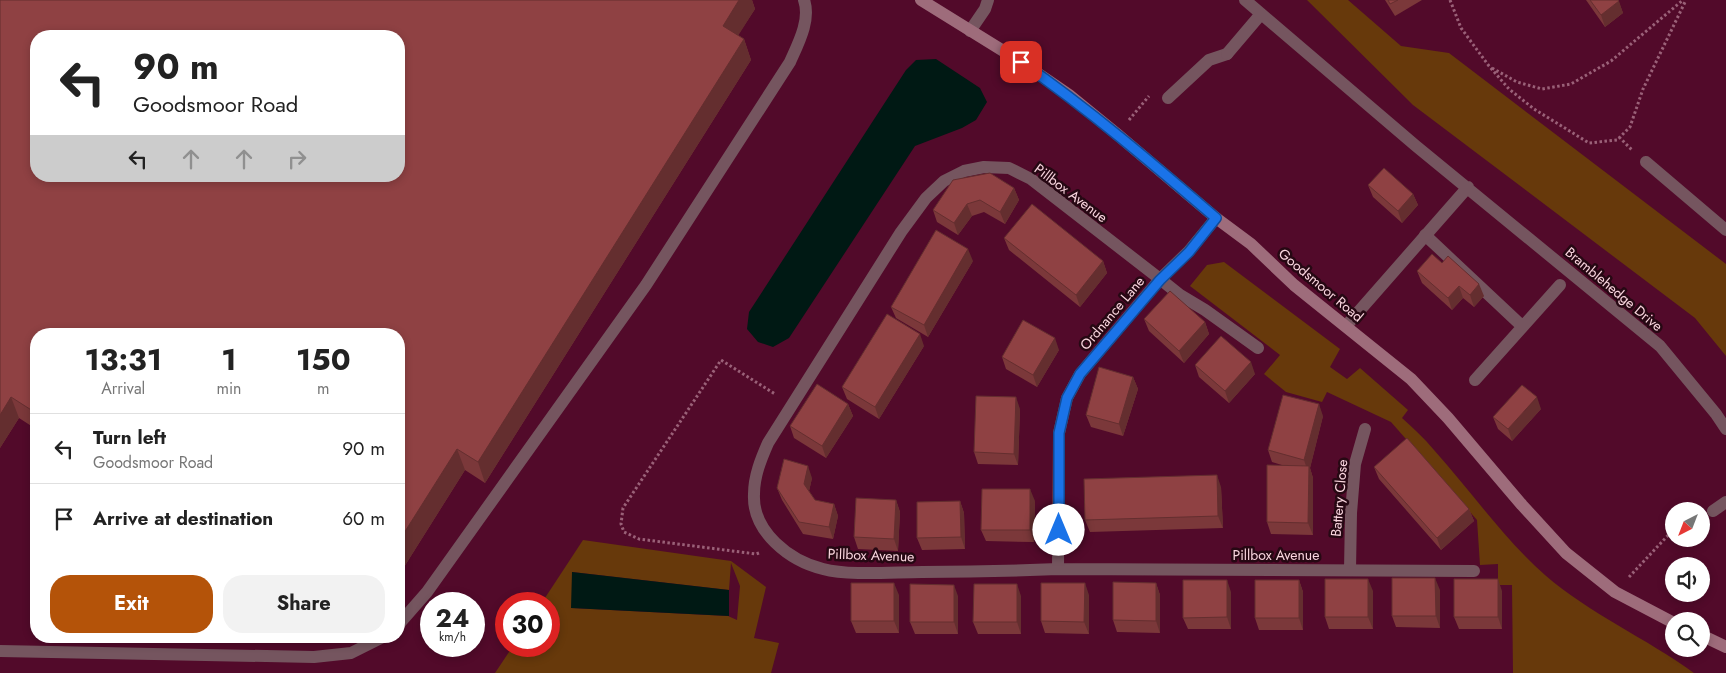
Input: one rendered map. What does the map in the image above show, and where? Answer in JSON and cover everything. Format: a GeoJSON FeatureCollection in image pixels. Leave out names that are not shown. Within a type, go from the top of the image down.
{"type":"FeatureCollection","features":[{"type":"Feature","properties":{"kind":"street"},"geometry":{"type":"LineString","coordinates":[[405,617],[427,592],[477,524],[662,260],[790,62],[802,36],[807,8],[804,0]]}},
{"type":"Feature","properties":{"kind":"street","name":"Goodsmoor Road"},"geometry":{"type":"LineString","coordinates":[[921,0],[1021,62],[1068,95],[1250,244],[1294,285],[1410,379],[1448,418],[1522,505],[1566,553],[1615,592],[1665,618]]}},
{"type":"Feature","properties":{"kind":"street"},"geometry":{"type":"LineString","coordinates":[[970,30],[985,9],[988,0]]}},
{"type":"Feature","properties":{"kind":"street","name":"Bramblehedge Drive"},"geometry":{"type":"LineString","coordinates":[[1245,0],[1416,146],[1468,186],[1660,346],[1716,414],[1726,429]]}},
{"type":"Feature","properties":{"kind":"street"},"geometry":{"type":"LineString","coordinates":[[1168,98],[1209,60],[1227,54],[1261,14]]}},
{"type":"Feature","properties":{"kind":"street"},"geometry":{"type":"LineString","coordinates":[[1646,162],[1726,230]]}},
{"type":"Feature","properties":{"kind":"street","name":"Pillbox Avenue"},"geometry":{"type":"LineString","coordinates":[[1160,280],[1031,180],[1009,168],[984,167],[964,172],[944,181],[926,198],[901,232],[768,443],[759,464],[753,495],[759,522],[774,543],[799,561],[824,570],[852,572],[989,572],[1058,569],[1474,572]]}},
{"type":"Feature","properties":{"kind":"street"},"geometry":{"type":"LineString","coordinates":[[1346,326],[1468,186]]}},
{"type":"Feature","properties":{"kind":"street","name":"Ordnance Lane"},"geometry":{"type":"LineString","coordinates":[[1058,569],[1059,433],[1067,398],[1080,374],[1160,280],[1189,252],[1216,218]]}},
{"type":"Feature","properties":{"kind":"street"},"geometry":{"type":"LineString","coordinates":[[1425,235],[1522,326]]}},
{"type":"Feature","properties":{"kind":"street","name":"Ordnance Lane"},"geometry":{"type":"LineString","coordinates":[[1160,280],[1258,348]]}},
{"type":"Feature","properties":{"kind":"street"},"geometry":{"type":"LineString","coordinates":[[1474,380],[1560,285]]}},
{"type":"Feature","properties":{"kind":"street","name":"Battery Close"},"geometry":{"type":"LineString","coordinates":[[1350,570],[1351,513],[1355,464],[1365,429]]}},
{"type":"Feature","properties":{"kind":"street"},"geometry":{"type":"LineString","coordinates":[[1714,511],[1726,502]]}},
{"type":"Feature","properties":{"kind":"street"},"geometry":{"type":"LineString","coordinates":[[1710,640],[1726,647]]}},
{"type":"Feature","properties":{"kind":"street"},"geometry":{"type":"LineString","coordinates":[[0,650],[314,657],[351,653],[371,643]]}},
{"type":"Feature","properties":{"kind":"path"},"geometry":{"type":"LineString","coordinates":[[1450,0],[1460,28],[1489,66],[1509,88],[1534,109],[1589,143],[1617,140],[1630,127],[1643,89],[1684,0]]}},
{"type":"Feature","properties":{"kind":"path"},"geometry":{"type":"LineString","coordinates":[[1489,66],[1517,82],[1542,89],[1571,84],[1611,61],[1684,0]]}},
{"type":"Feature","properties":{"kind":"path"},"geometry":{"type":"LineString","coordinates":[[1124,125],[1151,94],[1168,98]]}},
{"type":"Feature","properties":{"kind":"path"},"geometry":{"type":"LineString","coordinates":[[774,543],[756,554],[639,539],[624,532],[621,524],[623,508],[721,360],[792,404]]}},
{"type":"Feature","properties":{"kind":"path"},"geometry":{"type":"LineString","coordinates":[[1615,592],[1665,539]]}},
{"type":"Feature","properties":{"kind":"shaded area"},"geometry":{"type":"Polygon","coordinates":[[[1307,0],[1348,0],[1401,46],[1449,53],[1726,264],[1726,356],[1695,318],[1413,105],[1307,0]]]}},
{"type":"Feature","properties":{"kind":"shaded area"},"geometry":{"type":"Polygon","coordinates":[[[936,59],[980,88],[987,102],[976,120],[962,128],[915,146],[789,338],[773,347],[758,342],[747,329],[749,312],[906,70],[916,60],[936,59]]]}},
{"type":"Feature","properties":{"kind":"shaded area"},"geometry":{"type":"Polygon","coordinates":[[[1224,262],[1340,349],[1330,367],[1347,379],[1360,368],[1408,410],[1402,418],[1448,466],[1515,546],[1545,575],[1599,614],[1657,648],[1665,653],[1665,657],[1671,657],[1694,673],[1513,673],[1512,585],[1498,585],[1498,564],[1480,565],[1477,520],[1391,422],[1327,392],[1322,402],[1286,392],[1264,374],[1280,355],[1190,286],[1207,265],[1224,262]]]}},
{"type":"Feature","properties":{"kind":"shaded area"},"geometry":{"type":"Polygon","coordinates":[[[583,540],[731,561],[766,587],[754,638],[779,643],[771,673],[495,673],[506,657],[560,657],[560,592],[549,592],[583,540]],[[731,563],[729,590],[572,572],[572,608],[728,616],[737,620],[740,586],[731,563]]]}},
{"type":"Feature","properties":{"kind":"shaded area"},"geometry":{"type":"Polygon","coordinates":[[[572,572],[729,590],[729,616],[571,608],[572,572]]]}},
{"type":"Feature","properties":{"kind":"building"},"geometry":{"type":"Polygon","coordinates":[[[0,0],[739,0],[723,26],[744,39],[478,462],[457,449],[405,531],[405,328],[30,328],[30,409],[11,397],[0,415],[0,0]]]}},
{"type":"Feature","properties":{"kind":"building"},"geometry":{"type":"Polygon","coordinates":[[[1388,0],[1398,0],[1390,4],[1388,0]]]}},
{"type":"Feature","properties":{"kind":"building"},"geometry":{"type":"Polygon","coordinates":[[[1590,0],[1618,0],[1619,1],[1601,15],[1590,0]]]}},
{"type":"Feature","properties":{"kind":"building"},"geometry":{"type":"Polygon","coordinates":[[[1384,168],[1413,194],[1398,211],[1368,185],[1384,168]]]}},
{"type":"Feature","properties":{"kind":"building"},"geometry":{"type":"Polygon","coordinates":[[[990,173],[1014,188],[1000,212],[980,200],[967,204],[954,223],[933,210],[953,180],[990,173]]]}},
{"type":"Feature","properties":{"kind":"building"},"geometry":{"type":"Polygon","coordinates":[[[1032,204],[1103,261],[1076,295],[1004,238],[1032,204]]]}},
{"type":"Feature","properties":{"kind":"building"},"geometry":{"type":"Polygon","coordinates":[[[936,230],[968,249],[924,325],[891,307],[936,230]]]}},
{"type":"Feature","properties":{"kind":"building"},"geometry":{"type":"Polygon","coordinates":[[[1432,254],[1442,263],[1448,256],[1479,284],[1470,295],[1459,286],[1448,298],[1417,271],[1432,254]]]}},
{"type":"Feature","properties":{"kind":"building"},"geometry":{"type":"Polygon","coordinates":[[[1170,291],[1205,322],[1179,351],[1144,319],[1170,291]]]}},
{"type":"Feature","properties":{"kind":"building"},"geometry":{"type":"Polygon","coordinates":[[[887,314],[920,334],[875,407],[842,387],[887,314]]]}},
{"type":"Feature","properties":{"kind":"building"},"geometry":{"type":"Polygon","coordinates":[[[1023,320],[1055,338],[1033,375],[1002,357],[1023,320]]]}},
{"type":"Feature","properties":{"kind":"building"},"geometry":{"type":"Polygon","coordinates":[[[1221,336],[1251,362],[1225,391],[1195,365],[1221,336]]]}},
{"type":"Feature","properties":{"kind":"building"},"geometry":{"type":"Polygon","coordinates":[[[1099,367],[1133,377],[1119,424],[1086,415],[1099,367]]]}},
{"type":"Feature","properties":{"kind":"building"},"geometry":{"type":"Polygon","coordinates":[[[817,384],[848,404],[822,446],[790,426],[817,384]]]}},
{"type":"Feature","properties":{"kind":"building"},"geometry":{"type":"Polygon","coordinates":[[[1522,385],[1537,397],[1508,429],[1493,417],[1522,385]]]}},
{"type":"Feature","properties":{"kind":"building"},"geometry":{"type":"Polygon","coordinates":[[[1283,395],[1319,404],[1304,460],[1268,450],[1283,395]]]}},
{"type":"Feature","properties":{"kind":"building"},"geometry":{"type":"Polygon","coordinates":[[[976,396],[1016,397],[1014,454],[974,452],[976,396]]]}},
{"type":"Feature","properties":{"kind":"building"},"geometry":{"type":"Polygon","coordinates":[[[1407,438],[1469,509],[1437,538],[1374,467],[1407,438]]]}},
{"type":"Feature","properties":{"kind":"building"},"geometry":{"type":"Polygon","coordinates":[[[784,459],[808,466],[804,484],[815,500],[834,504],[829,527],[799,522],[777,488],[784,459]]]}},
{"type":"Feature","properties":{"kind":"building"},"geometry":{"type":"Polygon","coordinates":[[[1267,465],[1309,466],[1308,523],[1267,522],[1267,465]]]}},
{"type":"Feature","properties":{"kind":"building"},"geometry":{"type":"Polygon","coordinates":[[[1217,475],[1218,516],[1085,520],[1084,479],[1217,475]]]}},
{"type":"Feature","properties":{"kind":"building"},"geometry":{"type":"Polygon","coordinates":[[[982,489],[1030,489],[1030,530],[981,530],[982,489]]]}},
{"type":"Feature","properties":{"kind":"building"},"geometry":{"type":"Polygon","coordinates":[[[856,498],[896,500],[894,539],[854,537],[856,498]]]}},
{"type":"Feature","properties":{"kind":"building"},"geometry":{"type":"Polygon","coordinates":[[[960,501],[961,537],[917,538],[917,502],[960,501]]]}},
{"type":"Feature","properties":{"kind":"building"},"geometry":{"type":"Polygon","coordinates":[[[1392,578],[1435,578],[1436,616],[1392,616],[1392,578]]]}},
{"type":"Feature","properties":{"kind":"building"},"geometry":{"type":"Polygon","coordinates":[[[1325,579],[1368,579],[1368,617],[1325,617],[1325,579]]]}},
{"type":"Feature","properties":{"kind":"building"},"geometry":{"type":"Polygon","coordinates":[[[1454,579],[1498,579],[1498,617],[1454,617],[1454,579]]]}},
{"type":"Feature","properties":{"kind":"building"},"geometry":{"type":"Polygon","coordinates":[[[1183,580],[1227,580],[1227,617],[1183,618],[1183,580]]]}},
{"type":"Feature","properties":{"kind":"building"},"geometry":{"type":"Polygon","coordinates":[[[1255,580],[1299,580],[1299,618],[1255,618],[1255,580]]]}},
{"type":"Feature","properties":{"kind":"building"},"geometry":{"type":"Polygon","coordinates":[[[1113,582],[1156,583],[1156,621],[1113,620],[1113,582]]]}},
{"type":"Feature","properties":{"kind":"building"},"geometry":{"type":"Polygon","coordinates":[[[851,583],[894,583],[894,621],[851,621],[851,583]]]}},
{"type":"Feature","properties":{"kind":"building"},"geometry":{"type":"Polygon","coordinates":[[[1041,583],[1085,583],[1084,622],[1041,621],[1041,583]]]}},
{"type":"Feature","properties":{"kind":"building"},"geometry":{"type":"Polygon","coordinates":[[[910,584],[954,585],[954,622],[910,622],[910,584]]]}},
{"type":"Feature","properties":{"kind":"building"},"geometry":{"type":"Polygon","coordinates":[[[974,584],[1017,584],[1017,622],[973,622],[974,584]]]}},
{"type":"Feature","properties":{"kind":"route"},"geometry":{"type":"LineString","coordinates":[[1021,62],[1068,95],[1118,135],[1216,218],[1189,252],[1160,280],[1080,374],[1067,398],[1059,433],[1059,530]]}}]}
